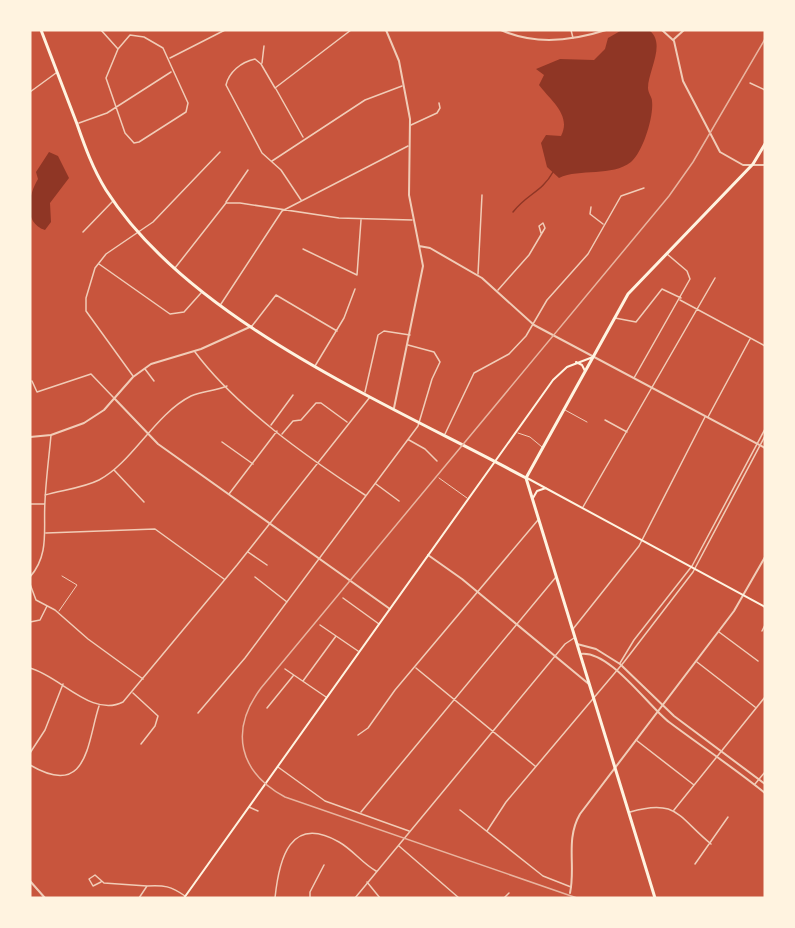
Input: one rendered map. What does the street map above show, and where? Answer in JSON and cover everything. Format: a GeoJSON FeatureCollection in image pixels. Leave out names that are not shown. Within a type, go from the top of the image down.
{"type":"FeatureCollection","features":[{"type":"Feature","properties":{"kind":"main road"},"geometry":{"type":"LineString","coordinates":[[41,30],[93,166],[113,201],[175,268],[202,291],[315,367],[546,488],[765,607]]}},
{"type":"Feature","properties":{"kind":"main road"},"geometry":{"type":"LineString","coordinates":[[655,898],[526,478],[628,294],[751,166],[765,144]]}},
{"type":"Feature","properties":{"kind":"main road"},"geometry":{"type":"LineString","coordinates":[[184,897],[557,375],[576,362],[593,357]]}},
{"type":"Feature","properties":{"kind":"main road"},"geometry":{"type":"LineString","coordinates":[[576,362],[583,366],[585,371]]}},
{"type":"Feature","properties":{"kind":"main road"},"geometry":{"type":"LineString","coordinates":[[532,498],[538,491],[546,488]]}},
{"type":"Feature","properties":{"kind":"street"},"geometry":{"type":"LineString","coordinates":[[101,30],[118,50]]}},
{"type":"Feature","properties":{"kind":"street"},"geometry":{"type":"LineString","coordinates":[[169,58],[225,30]]}},
{"type":"Feature","properties":{"kind":"street"},"geometry":{"type":"LineString","coordinates":[[275,88],[351,30]]}},
{"type":"Feature","properties":{"kind":"street"},"geometry":{"type":"LineString","coordinates":[[386,30],[399,61],[410,125],[409,195],[423,271],[394,408]]}},
{"type":"Feature","properties":{"kind":"street"},"geometry":{"type":"LineString","coordinates":[[501,30],[527,39],[573,38],[606,30]]}},
{"type":"Feature","properties":{"kind":"street"},"geometry":{"type":"LineString","coordinates":[[571,30],[573,38]]}},
{"type":"Feature","properties":{"kind":"street"},"geometry":{"type":"LineString","coordinates":[[662,30],[673,40],[682,80],[718,149],[726,157],[751,166],[765,165]]}},
{"type":"Feature","properties":{"kind":"street"},"geometry":{"type":"LineString","coordinates":[[673,40],[684,30]]}},
{"type":"Feature","properties":{"kind":"street"},"geometry":{"type":"LineString","coordinates":[[137,35],[160,46],[169,58],[172,71],[188,103],[186,112],[142,141],[134,143],[127,137],[106,78],[118,50],[126,38],[137,35]]}},
{"type":"Feature","properties":{"kind":"street"},"geometry":{"type":"LineString","coordinates":[[261,64],[264,46]]}},
{"type":"Feature","properties":{"kind":"street"},"geometry":{"type":"LineString","coordinates":[[301,200],[286,176],[259,148],[226,85],[230,75],[247,61],[255,59],[261,64],[304,138]]}},
{"type":"Feature","properties":{"kind":"street"},"geometry":{"type":"LineString","coordinates":[[77,124],[96,118],[172,71]]}},
{"type":"Feature","properties":{"kind":"street"},"geometry":{"type":"LineString","coordinates":[[30,92],[57,73]]}},
{"type":"Feature","properties":{"kind":"street"},"geometry":{"type":"LineString","coordinates":[[750,83],[765,90]]}},
{"type":"Feature","properties":{"kind":"street"},"geometry":{"type":"LineString","coordinates":[[271,161],[365,100],[403,85]]}},
{"type":"Feature","properties":{"kind":"street"},"geometry":{"type":"LineString","coordinates":[[410,125],[437,113],[440,108],[438,103]]}},
{"type":"Feature","properties":{"kind":"street"},"geometry":{"type":"LineString","coordinates":[[221,305],[282,211],[410,145]]}},
{"type":"Feature","properties":{"kind":"street"},"geometry":{"type":"LineString","coordinates":[[133,377],[86,311],[90,284],[98,263],[106,254],[140,232],[220,152]]}},
{"type":"Feature","properties":{"kind":"street"},"geometry":{"type":"LineString","coordinates":[[175,268],[214,215],[226,203],[248,170]]}},
{"type":"Feature","properties":{"kind":"street"},"geometry":{"type":"LineString","coordinates":[[445,435],[475,371],[511,353],[528,334],[547,300],[588,254],[624,193],[644,188]]}},
{"type":"Feature","properties":{"kind":"street"},"geometry":{"type":"LineString","coordinates":[[478,275],[482,195]]}},
{"type":"Feature","properties":{"kind":"street"},"geometry":{"type":"LineString","coordinates":[[83,232],[113,201]]}},
{"type":"Feature","properties":{"kind":"street"},"geometry":{"type":"LineString","coordinates":[[226,203],[240,202],[282,211],[361,220],[412,220]]}},
{"type":"Feature","properties":{"kind":"street"},"geometry":{"type":"LineString","coordinates":[[591,207],[590,214],[604,225]]}},
{"type":"Feature","properties":{"kind":"street"},"geometry":{"type":"LineString","coordinates":[[303,249],[357,275],[361,220]]}},
{"type":"Feature","properties":{"kind":"street"},"geometry":{"type":"LineString","coordinates":[[498,291],[529,255],[541,233]]}},
{"type":"Feature","properties":{"kind":"street"},"geometry":{"type":"LineString","coordinates":[[419,246],[430,248],[478,275],[532,324],[765,448]]}},
{"type":"Feature","properties":{"kind":"street"},"geometry":{"type":"LineString","coordinates":[[634,378],[690,279],[689,275],[667,254]]}},
{"type":"Feature","properties":{"kind":"street"},"geometry":{"type":"LineString","coordinates":[[98,263],[170,314],[184,312],[190,308],[202,291]]}},
{"type":"Feature","properties":{"kind":"street"},"geometry":{"type":"LineString","coordinates":[[582,508],[715,279]]}},
{"type":"Feature","properties":{"kind":"street"},"geometry":{"type":"LineString","coordinates":[[315,367],[350,308],[355,289]]}},
{"type":"Feature","properties":{"kind":"street"},"geometry":{"type":"LineString","coordinates":[[614,317],[636,322],[662,289],[765,346]]}},
{"type":"Feature","properties":{"kind":"street"},"geometry":{"type":"LineString","coordinates":[[30,437],[51,435],[97,416],[133,377],[145,368],[160,360],[194,351],[252,326],[276,295],[337,330]]}},
{"type":"Feature","properties":{"kind":"street"},"geometry":{"type":"LineString","coordinates":[[365,393],[378,335],[384,330],[410,335]]}},
{"type":"Feature","properties":{"kind":"street"},"geometry":{"type":"LineString","coordinates":[[573,629],[642,541],[750,338]]}},
{"type":"Feature","properties":{"kind":"street"},"geometry":{"type":"LineString","coordinates":[[198,713],[217,694],[420,422],[432,379],[440,362],[434,352],[408,345]]}},
{"type":"Feature","properties":{"kind":"street"},"geometry":{"type":"LineString","coordinates":[[194,351],[227,386],[281,435],[317,464],[366,495]]}},
{"type":"Feature","properties":{"kind":"street"},"geometry":{"type":"LineString","coordinates":[[145,368],[154,381]]}},
{"type":"Feature","properties":{"kind":"street"},"geometry":{"type":"LineString","coordinates":[[32,381],[38,392],[91,374],[158,444],[390,609]]}},
{"type":"Feature","properties":{"kind":"street"},"geometry":{"type":"LineString","coordinates":[[45,495],[98,480],[113,470],[148,432],[193,395],[214,392],[227,386]]}},
{"type":"Feature","properties":{"kind":"street"},"geometry":{"type":"LineString","coordinates":[[271,425],[293,395]]}},
{"type":"Feature","properties":{"kind":"street"},"geometry":{"type":"LineString","coordinates":[[30,668],[63,684],[99,706],[118,705],[132,693],[225,580],[370,396]]}},
{"type":"Feature","properties":{"kind":"street"},"geometry":{"type":"LineString","coordinates":[[281,435],[293,421],[302,420],[316,403],[321,403],[348,423]]}},
{"type":"Feature","properties":{"kind":"street"},"geometry":{"type":"LineString","coordinates":[[604,420],[627,432]]}},
{"type":"Feature","properties":{"kind":"street"},"geometry":{"type":"LineString","coordinates":[[487,831],[500,811],[667,606],[693,569],[729,505],[765,429]]}},
{"type":"Feature","properties":{"kind":"street"},"geometry":{"type":"LineString","coordinates":[[229,494],[277,431]]}},
{"type":"Feature","properties":{"kind":"street"},"geometry":{"type":"LineString","coordinates":[[30,577],[39,565],[46,533],[45,495],[51,435]]}},
{"type":"Feature","properties":{"kind":"street"},"geometry":{"type":"LineString","coordinates":[[620,664],[634,640],[693,569],[725,503],[765,436]]}},
{"type":"Feature","properties":{"kind":"street"},"geometry":{"type":"LineString","coordinates":[[408,439],[425,449],[437,461]]}},
{"type":"Feature","properties":{"kind":"street"},"geometry":{"type":"LineString","coordinates":[[222,442],[253,464]]}},
{"type":"Feature","properties":{"kind":"street"},"geometry":{"type":"LineString","coordinates":[[113,470],[144,502]]}},
{"type":"Feature","properties":{"kind":"street"},"geometry":{"type":"LineString","coordinates":[[375,484],[399,501]]}},
{"type":"Feature","properties":{"kind":"street"},"geometry":{"type":"LineString","coordinates":[[725,503],[729,505]]}},
{"type":"Feature","properties":{"kind":"street"},"geometry":{"type":"LineString","coordinates":[[30,504],[45,504]]}},
{"type":"Feature","properties":{"kind":"street"},"geometry":{"type":"LineString","coordinates":[[358,735],[368,728],[539,519]]}},
{"type":"Feature","properties":{"kind":"street"},"geometry":{"type":"LineString","coordinates":[[46,533],[155,529],[225,580]]}},
{"type":"Feature","properties":{"kind":"street"},"geometry":{"type":"LineString","coordinates":[[248,551],[267,565]]}},
{"type":"Feature","properties":{"kind":"street"},"geometry":{"type":"LineString","coordinates":[[428,555],[478,592],[590,685]]}},
{"type":"Feature","properties":{"kind":"street"},"geometry":{"type":"LineString","coordinates":[[570,893],[570,847],[576,822],[615,766],[718,632],[743,596],[765,557]]}},
{"type":"Feature","properties":{"kind":"street"},"geometry":{"type":"LineString","coordinates":[[360,812],[556,576]]}},
{"type":"Feature","properties":{"kind":"street"},"geometry":{"type":"LineString","coordinates":[[255,577],[287,602]]}},
{"type":"Feature","properties":{"kind":"street"},"geometry":{"type":"LineString","coordinates":[[30,584],[34,598],[58,612],[88,639],[143,679]]}},
{"type":"Feature","properties":{"kind":"street"},"geometry":{"type":"LineString","coordinates":[[343,598],[379,624]]}},
{"type":"Feature","properties":{"kind":"street"},"geometry":{"type":"LineString","coordinates":[[663,603],[667,606]]}},
{"type":"Feature","properties":{"kind":"street"},"geometry":{"type":"LineString","coordinates":[[30,622],[40,620],[47,605]]}},
{"type":"Feature","properties":{"kind":"street"},"geometry":{"type":"LineString","coordinates":[[762,631],[765,625]]}},
{"type":"Feature","properties":{"kind":"street"},"geometry":{"type":"LineString","coordinates":[[320,626],[358,651]]}},
{"type":"Feature","properties":{"kind":"street"},"geometry":{"type":"LineString","coordinates":[[718,632],[758,661]]}},
{"type":"Feature","properties":{"kind":"street"},"geometry":{"type":"LineString","coordinates":[[303,681],[336,636]]}},
{"type":"Feature","properties":{"kind":"street"},"geometry":{"type":"LineString","coordinates":[[354,898],[565,644],[575,638]]}},
{"type":"Feature","properties":{"kind":"street"},"geometry":{"type":"LineString","coordinates":[[634,640],[638,642]]}},
{"type":"Feature","properties":{"kind":"street"},"geometry":{"type":"LineString","coordinates":[[577,644],[593,648],[620,664],[662,705],[765,784]]}},
{"type":"Feature","properties":{"kind":"street"},"geometry":{"type":"LineString","coordinates":[[580,654],[592,655],[615,670],[658,711],[765,793]]}},
{"type":"Feature","properties":{"kind":"street"},"geometry":{"type":"LineString","coordinates":[[696,662],[756,708]]}},
{"type":"Feature","properties":{"kind":"street"},"geometry":{"type":"LineString","coordinates":[[416,667],[536,767]]}},
{"type":"Feature","properties":{"kind":"street"},"geometry":{"type":"LineString","coordinates":[[285,669],[326,697]]}},
{"type":"Feature","properties":{"kind":"street"},"geometry":{"type":"LineString","coordinates":[[267,708],[294,675]]}},
{"type":"Feature","properties":{"kind":"street"},"geometry":{"type":"LineString","coordinates":[[30,753],[43,734],[63,684]]}},
{"type":"Feature","properties":{"kind":"street"},"geometry":{"type":"LineString","coordinates":[[132,693],[158,716],[155,726],[141,744]]}},
{"type":"Feature","properties":{"kind":"street"},"geometry":{"type":"LineString","coordinates":[[674,810],[765,697]]}},
{"type":"Feature","properties":{"kind":"street"},"geometry":{"type":"LineString","coordinates":[[30,765],[53,775],[66,775],[77,769],[88,752],[99,706]]}},
{"type":"Feature","properties":{"kind":"street"},"geometry":{"type":"LineString","coordinates":[[635,740],[694,786]]}},
{"type":"Feature","properties":{"kind":"street"},"geometry":{"type":"LineString","coordinates":[[277,766],[321,799],[410,831]]}},
{"type":"Feature","properties":{"kind":"street"},"geometry":{"type":"LineString","coordinates":[[755,785],[765,772]]}},
{"type":"Feature","properties":{"kind":"street"},"geometry":{"type":"LineString","coordinates":[[249,806],[258,812]]}},
{"type":"Feature","properties":{"kind":"street"},"geometry":{"type":"LineString","coordinates":[[629,813],[658,806],[674,810],[710,843]]}},
{"type":"Feature","properties":{"kind":"street"},"geometry":{"type":"LineString","coordinates":[[460,810],[543,876],[571,886]]}},
{"type":"Feature","properties":{"kind":"street"},"geometry":{"type":"LineString","coordinates":[[695,864],[728,817]]}},
{"type":"Feature","properties":{"kind":"street"},"geometry":{"type":"LineString","coordinates":[[275,898],[277,877],[285,853],[299,835],[311,833],[325,836],[348,849],[376,871]]}},
{"type":"Feature","properties":{"kind":"street"},"geometry":{"type":"LineString","coordinates":[[398,845],[459,898]]}},
{"type":"Feature","properties":{"kind":"street"},"geometry":{"type":"LineString","coordinates":[[310,898],[310,892],[324,865]]}},
{"type":"Feature","properties":{"kind":"street"},"geometry":{"type":"LineString","coordinates":[[30,880],[45,898]]}},
{"type":"Feature","properties":{"kind":"street"},"geometry":{"type":"LineString","coordinates":[[101,882],[170,886],[184,897]]}},
{"type":"Feature","properties":{"kind":"street"},"geometry":{"type":"LineString","coordinates":[[367,882],[380,898]]}},
{"type":"Feature","properties":{"kind":"street"},"geometry":{"type":"LineString","coordinates":[[139,898],[147,886]]}},
{"type":"Feature","properties":{"kind":"street"},"geometry":{"type":"LineString","coordinates":[[504,898],[509,893]]}},
{"type":"Feature","properties":{"kind":"lane"},"geometry":{"type":"LineString","coordinates":[[563,409],[587,422]]}},
{"type":"Feature","properties":{"kind":"lane"},"geometry":{"type":"LineString","coordinates":[[516,433],[529,437],[542,448]]}},
{"type":"Feature","properties":{"kind":"lane"},"geometry":{"type":"LineString","coordinates":[[440,478],[468,498]]}},
{"type":"Feature","properties":{"kind":"lane"},"geometry":{"type":"LineString","coordinates":[[58,612],[77,585],[62,576]]}},
{"type":"Feature","properties":{"kind":"shaded area"},"geometry":{"type":"Polygon","coordinates":[[[622,30],[650,31],[655,36],[655,58],[648,88],[652,108],[647,133],[640,150],[631,162],[623,167],[576,173],[559,178],[547,167],[541,143],[546,135],[561,136],[564,121],[558,108],[539,85],[544,75],[536,69],[560,59],[594,60],[605,49],[608,38],[622,30]]]}},
{"type":"Feature","properties":{"kind":"shaded area"},"geometry":{"type":"Polygon","coordinates":[[[49,152],[58,156],[69,178],[50,203],[51,222],[45,230],[33,221],[30,214],[30,200],[38,179],[36,172],[49,152]]]}},
{"type":"Feature","properties":{"kind":"waterway"},"geometry":{"type":"LineString","coordinates":[[513,212],[544,184],[553,172]]}},
{"type":"Feature","properties":{"kind":"railway"},"geometry":{"type":"LineString","coordinates":[[577,898],[285,797],[269,787],[249,763],[242,735],[245,720],[261,688],[669,196],[693,162],[765,39]]}}]}
